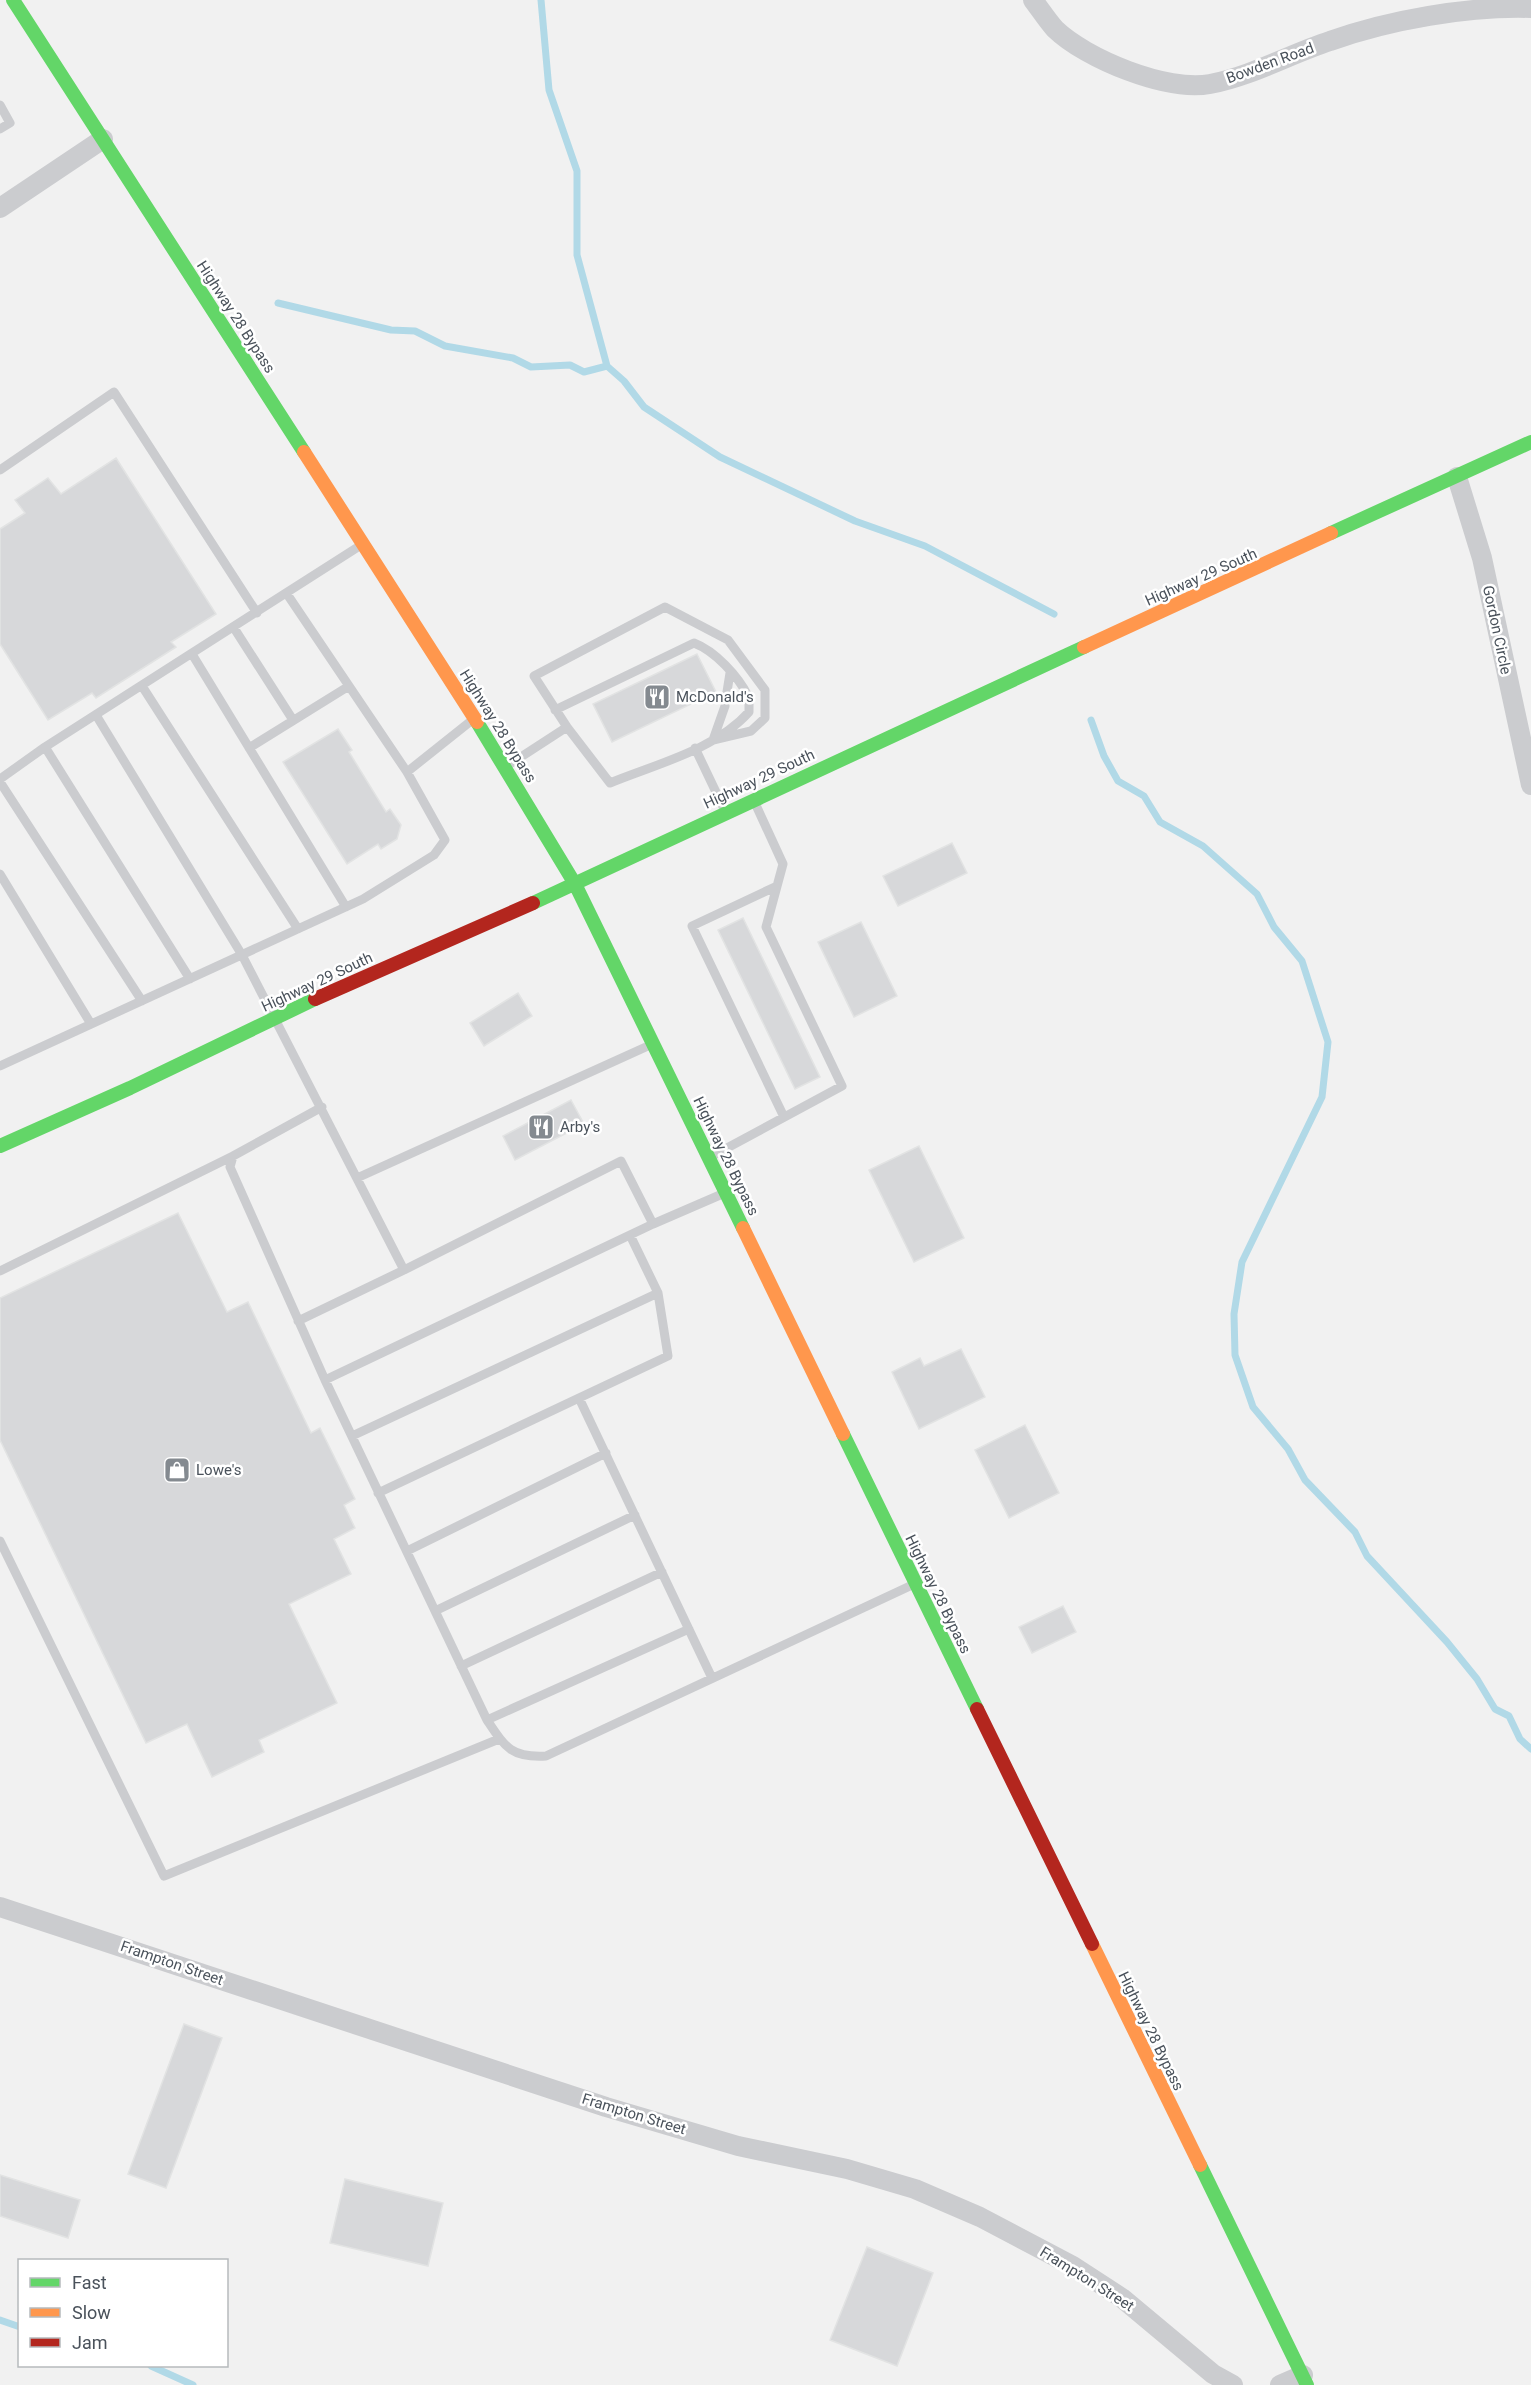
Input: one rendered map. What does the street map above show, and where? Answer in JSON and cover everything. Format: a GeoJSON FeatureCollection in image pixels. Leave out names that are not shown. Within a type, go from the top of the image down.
{"type":"FeatureCollection","features":[{"type":"Feature","properties":{"kind":"main road","name":"Highway 28 Bypass"},"geometry":{"type":"LineString","coordinates":[[13,0],[475,718],[575,884],[1305,2380]]}},
{"type":"Feature","properties":{"kind":"main road","name":"Highway 29 South"},"geometry":{"type":"LineString","coordinates":[[0,1146],[276,1018],[575,884],[1531,442]]}},
{"type":"Feature","properties":{"kind":"street","name":"Bowden Road"},"geometry":{"type":"LineString","coordinates":[[1033,0],[1056,29],[1115,66],[1154,81],[1207,85],[1271,65],[1330,40],[1387,26],[1451,14],[1508,7],[1531,8]]}},
{"type":"Feature","properties":{"kind":"street"},"geometry":{"type":"LineString","coordinates":[[0,208],[102,139]]}},
{"type":"Feature","properties":{"kind":"street","name":"Gordon Circle"},"geometry":{"type":"LineString","coordinates":[[1458,477],[1482,558],[1531,784]]}},
{"type":"Feature","properties":{"kind":"street","name":"Frampton Street"},"geometry":{"type":"LineString","coordinates":[[0,1907],[606,2107],[738,2146],[847,2169],[915,2189],[981,2217],[1073,2266],[1122,2298],[1213,2374],[1233,2385]]}},
{"type":"Feature","properties":{"kind":"street"},"geometry":{"type":"LineString","coordinates":[[1280,2385],[1305,2380]]}},
{"type":"Feature","properties":{"kind":"lane"},"geometry":{"type":"LineString","coordinates":[[0,105],[10,123],[0,129]]}},
{"type":"Feature","properties":{"kind":"lane"},"geometry":{"type":"LineString","coordinates":[[0,470],[114,392],[257,613]]}},
{"type":"Feature","properties":{"kind":"lane"},"geometry":{"type":"LineString","coordinates":[[142,1001],[0,781],[45,747],[362,544]]}},
{"type":"Feature","properties":{"kind":"lane"},"geometry":{"type":"LineString","coordinates":[[0,1066],[346,907],[434,855],[445,840],[407,772],[287,594]]}},
{"type":"Feature","properties":{"kind":"lane"},"geometry":{"type":"LineString","coordinates":[[555,710],[694,643],[710,649],[730,673],[740,681],[748,700],[749,712],[737,726],[713,740],[610,783],[567,727],[555,710],[534,676],[665,607],[728,640],[765,690],[765,718],[751,731],[713,740]]}},
{"type":"Feature","properties":{"kind":"lane"},"geometry":{"type":"LineString","coordinates":[[234,628],[293,720]]}},
{"type":"Feature","properties":{"kind":"lane"},"geometry":{"type":"LineString","coordinates":[[192,654],[346,907]]}},
{"type":"Feature","properties":{"kind":"lane"},"geometry":{"type":"LineString","coordinates":[[713,740],[725,702],[730,673]]}},
{"type":"Feature","properties":{"kind":"lane"},"geometry":{"type":"LineString","coordinates":[[142,686],[298,929]]}},
{"type":"Feature","properties":{"kind":"lane"},"geometry":{"type":"LineString","coordinates":[[249,748],[349,686]]}},
{"type":"Feature","properties":{"kind":"lane"},"geometry":{"type":"LineString","coordinates":[[96,715],[243,955],[404,1270]]}},
{"type":"Feature","properties":{"kind":"lane"},"geometry":{"type":"LineString","coordinates":[[407,772],[475,718]]}},
{"type":"Feature","properties":{"kind":"lane"},"geometry":{"type":"LineString","coordinates":[[505,767],[567,727]]}},
{"type":"Feature","properties":{"kind":"lane"},"geometry":{"type":"LineString","coordinates":[[45,747],[190,979]]}},
{"type":"Feature","properties":{"kind":"lane"},"geometry":{"type":"LineString","coordinates":[[695,748],[726,813]]}},
{"type":"Feature","properties":{"kind":"lane"},"geometry":{"type":"LineString","coordinates":[[709,1158],[842,1086],[766,927],[783,864],[754,800]]}},
{"type":"Feature","properties":{"kind":"lane"},"geometry":{"type":"LineString","coordinates":[[0,874],[91,1024]]}},
{"type":"Feature","properties":{"kind":"lane"},"geometry":{"type":"LineString","coordinates":[[777,886],[692,926],[784,1117]]}},
{"type":"Feature","properties":{"kind":"lane"},"geometry":{"type":"LineString","coordinates":[[357,1178],[653,1044]]}},
{"type":"Feature","properties":{"kind":"lane"},"geometry":{"type":"LineString","coordinates":[[0,1271],[233,1156],[322,1107]]}},
{"type":"Feature","properties":{"kind":"lane"},"geometry":{"type":"LineString","coordinates":[[233,1156],[230,1167],[325,1380],[487,1720],[505,1747],[525,1757],[546,1756],[915,1584]]}},
{"type":"Feature","properties":{"kind":"lane"},"geometry":{"type":"LineString","coordinates":[[298,1321],[621,1161],[653,1224]]}},
{"type":"Feature","properties":{"kind":"lane"},"geometry":{"type":"LineString","coordinates":[[325,1380],[725,1192]]}},
{"type":"Feature","properties":{"kind":"lane"},"geometry":{"type":"LineString","coordinates":[[378,1493],[668,1356],[658,1293],[630,1235]]}},
{"type":"Feature","properties":{"kind":"lane"},"geometry":{"type":"LineString","coordinates":[[352,1436],[658,1293]]}},
{"type":"Feature","properties":{"kind":"lane"},"geometry":{"type":"LineString","coordinates":[[579,1398],[712,1678]]}},
{"type":"Feature","properties":{"kind":"lane"},"geometry":{"type":"LineString","coordinates":[[406,1551],[606,1454]]}},
{"type":"Feature","properties":{"kind":"lane"},"geometry":{"type":"LineString","coordinates":[[435,1611],[635,1515]]}},
{"type":"Feature","properties":{"kind":"lane"},"geometry":{"type":"LineString","coordinates":[[0,1541],[164,1876],[500,1739]]}},
{"type":"Feature","properties":{"kind":"lane"},"geometry":{"type":"LineString","coordinates":[[461,1666],[662,1572]]}},
{"type":"Feature","properties":{"kind":"lane"},"geometry":{"type":"LineString","coordinates":[[487,1720],[689,1629]]}},
{"type":"Feature","properties":{"kind":"building"},"geometry":{"type":"Polygon","coordinates":[[[116,458],[216,614],[171,642],[176,647],[96,698],[92,693],[48,720],[0,644],[0,529],[25,513],[15,500],[48,478],[61,494],[116,458]]]}},
{"type":"Feature","properties":{"kind":"building"},"geometry":{"type":"Polygon","coordinates":[[[697,654],[716,692],[612,742],[593,704],[697,654]]]}},
{"type":"Feature","properties":{"kind":"building"},"geometry":{"type":"Polygon","coordinates":[[[338,729],[352,750],[349,752],[386,812],[390,809],[401,825],[397,839],[381,849],[378,844],[347,864],[283,762],[338,729]]]}},
{"type":"Feature","properties":{"kind":"building"},"geometry":{"type":"Polygon","coordinates":[[[952,843],[967,873],[898,906],[883,876],[952,843]]]}},
{"type":"Feature","properties":{"kind":"building"},"geometry":{"type":"Polygon","coordinates":[[[743,918],[820,1077],[795,1089],[718,930],[743,918]]]}},
{"type":"Feature","properties":{"kind":"building"},"geometry":{"type":"Polygon","coordinates":[[[861,922],[897,996],[854,1017],[818,942],[861,922]]]}},
{"type":"Feature","properties":{"kind":"building"},"geometry":{"type":"Polygon","coordinates":[[[518,993],[532,1016],[484,1046],[470,1023],[518,993]]]}},
{"type":"Feature","properties":{"kind":"building"},"geometry":{"type":"Polygon","coordinates":[[[571,1100],[584,1124],[515,1160],[503,1136],[571,1100]]]}},
{"type":"Feature","properties":{"kind":"building"},"geometry":{"type":"Polygon","coordinates":[[[919,1146],[964,1238],[914,1262],[869,1170],[919,1146]]]}},
{"type":"Feature","properties":{"kind":"building","name":"Lowe's"},"geometry":{"type":"Polygon","coordinates":[[[178,1213],[227,1312],[248,1302],[311,1433],[320,1428],[355,1499],[344,1505],[355,1528],[334,1539],[351,1574],[289,1604],[337,1703],[259,1740],[264,1752],[212,1777],[187,1724],[146,1743],[0,1440],[0,1298],[178,1213]]]}},
{"type":"Feature","properties":{"kind":"building"},"geometry":{"type":"Polygon","coordinates":[[[961,1349],[985,1397],[919,1429],[892,1372],[920,1358],[924,1366],[961,1349]]]}},
{"type":"Feature","properties":{"kind":"building"},"geometry":{"type":"Polygon","coordinates":[[[1025,1425],[1059,1493],[1009,1518],[975,1450],[1025,1425]]]}},
{"type":"Feature","properties":{"kind":"building"},"geometry":{"type":"Polygon","coordinates":[[[1063,1606],[1076,1632],[1032,1653],[1019,1627],[1063,1606]]]}},
{"type":"Feature","properties":{"kind":"building"},"geometry":{"type":"Polygon","coordinates":[[[184,2024],[222,2038],[166,2188],[128,2174],[184,2024]]]}},
{"type":"Feature","properties":{"kind":"building"},"geometry":{"type":"Polygon","coordinates":[[[0,2175],[80,2200],[68,2238],[0,2216],[0,2175]]]}},
{"type":"Feature","properties":{"kind":"building"},"geometry":{"type":"Polygon","coordinates":[[[345,2179],[443,2203],[428,2266],[330,2243],[345,2179]]]}},
{"type":"Feature","properties":{"kind":"building"},"geometry":{"type":"Polygon","coordinates":[[[867,2247],[933,2273],[897,2366],[830,2340],[867,2247]]]}},
{"type":"Feature","properties":{"kind":"waterway"},"geometry":{"type":"LineString","coordinates":[[541,0],[549,90],[577,171],[577,255],[607,366],[624,381],[644,407],[720,457],[855,521],[925,546],[1054,614]]}},
{"type":"Feature","properties":{"kind":"waterway"},"geometry":{"type":"LineString","coordinates":[[278,303],[391,330],[415,331],[445,346],[513,358],[531,367],[570,365],[584,372],[607,366]]}},
{"type":"Feature","properties":{"kind":"waterway"},"geometry":{"type":"LineString","coordinates":[[1091,720],[1104,756],[1118,781],[1144,796],[1160,822],[1203,846],[1257,894],[1274,927],[1302,961],[1328,1042],[1322,1097],[1242,1262],[1234,1314],[1235,1355],[1253,1407],[1288,1449],[1305,1480],[1355,1532],[1367,1556],[1447,1642],[1477,1679],[1495,1709],[1509,1716],[1520,1739],[1531,1749]]}},
{"type":"Feature","properties":{"kind":"waterway"},"geometry":{"type":"LineString","coordinates":[[0,2320],[18,2326]]}},
{"type":"Feature","properties":{"kind":"waterway"},"geometry":{"type":"LineString","coordinates":[[153,2367],[193,2385]]}},
{"type":"Feature","properties":{"kind":"traffic: fast"},"geometry":{"type":"LineString","coordinates":[[13,0],[304,452]]}},
{"type":"Feature","properties":{"kind":"traffic: fast"},"geometry":{"type":"LineString","coordinates":[[1331,533],[1531,442]]}},
{"type":"Feature","properties":{"kind":"traffic: fast"},"geometry":{"type":"LineString","coordinates":[[533,903],[1084,647]]}},
{"type":"Feature","properties":{"kind":"traffic: fast"},"geometry":{"type":"LineString","coordinates":[[477,722],[575,884],[743,1228]]}},
{"type":"Feature","properties":{"kind":"traffic: fast"},"geometry":{"type":"LineString","coordinates":[[0,1146],[130,1088],[315,999]]}},
{"type":"Feature","properties":{"kind":"traffic: fast"},"geometry":{"type":"LineString","coordinates":[[843,1434],[977,1709]]}},
{"type":"Feature","properties":{"kind":"traffic: fast"},"geometry":{"type":"LineString","coordinates":[[1200,2165],[1307,2385]]}},
{"type":"Feature","properties":{"kind":"traffic: slow"},"geometry":{"type":"LineString","coordinates":[[304,452],[477,722]]}},
{"type":"Feature","properties":{"kind":"traffic: slow"},"geometry":{"type":"LineString","coordinates":[[1084,647],[1331,533]]}},
{"type":"Feature","properties":{"kind":"traffic: slow"},"geometry":{"type":"LineString","coordinates":[[743,1228],[843,1434]]}},
{"type":"Feature","properties":{"kind":"traffic: slow"},"geometry":{"type":"LineString","coordinates":[[1092,1944],[1200,2165]]}},
{"type":"Feature","properties":{"kind":"traffic: jam"},"geometry":{"type":"LineString","coordinates":[[315,999],[533,903]]}},
{"type":"Feature","properties":{"kind":"traffic: jam"},"geometry":{"type":"LineString","coordinates":[[977,1709],[1092,1944]]}},
{"type":"Feature","properties":{"kind":"place","name":"McDonald's"},"geometry":{"type":"Point","coordinates":[657,697]}},
{"type":"Feature","properties":{"kind":"place","name":"Arby's"},"geometry":{"type":"Point","coordinates":[541,1127]}},
{"type":"Feature","properties":{"kind":"place","name":"Lowe's"},"geometry":{"type":"Point","coordinates":[177,1470]}}]}
